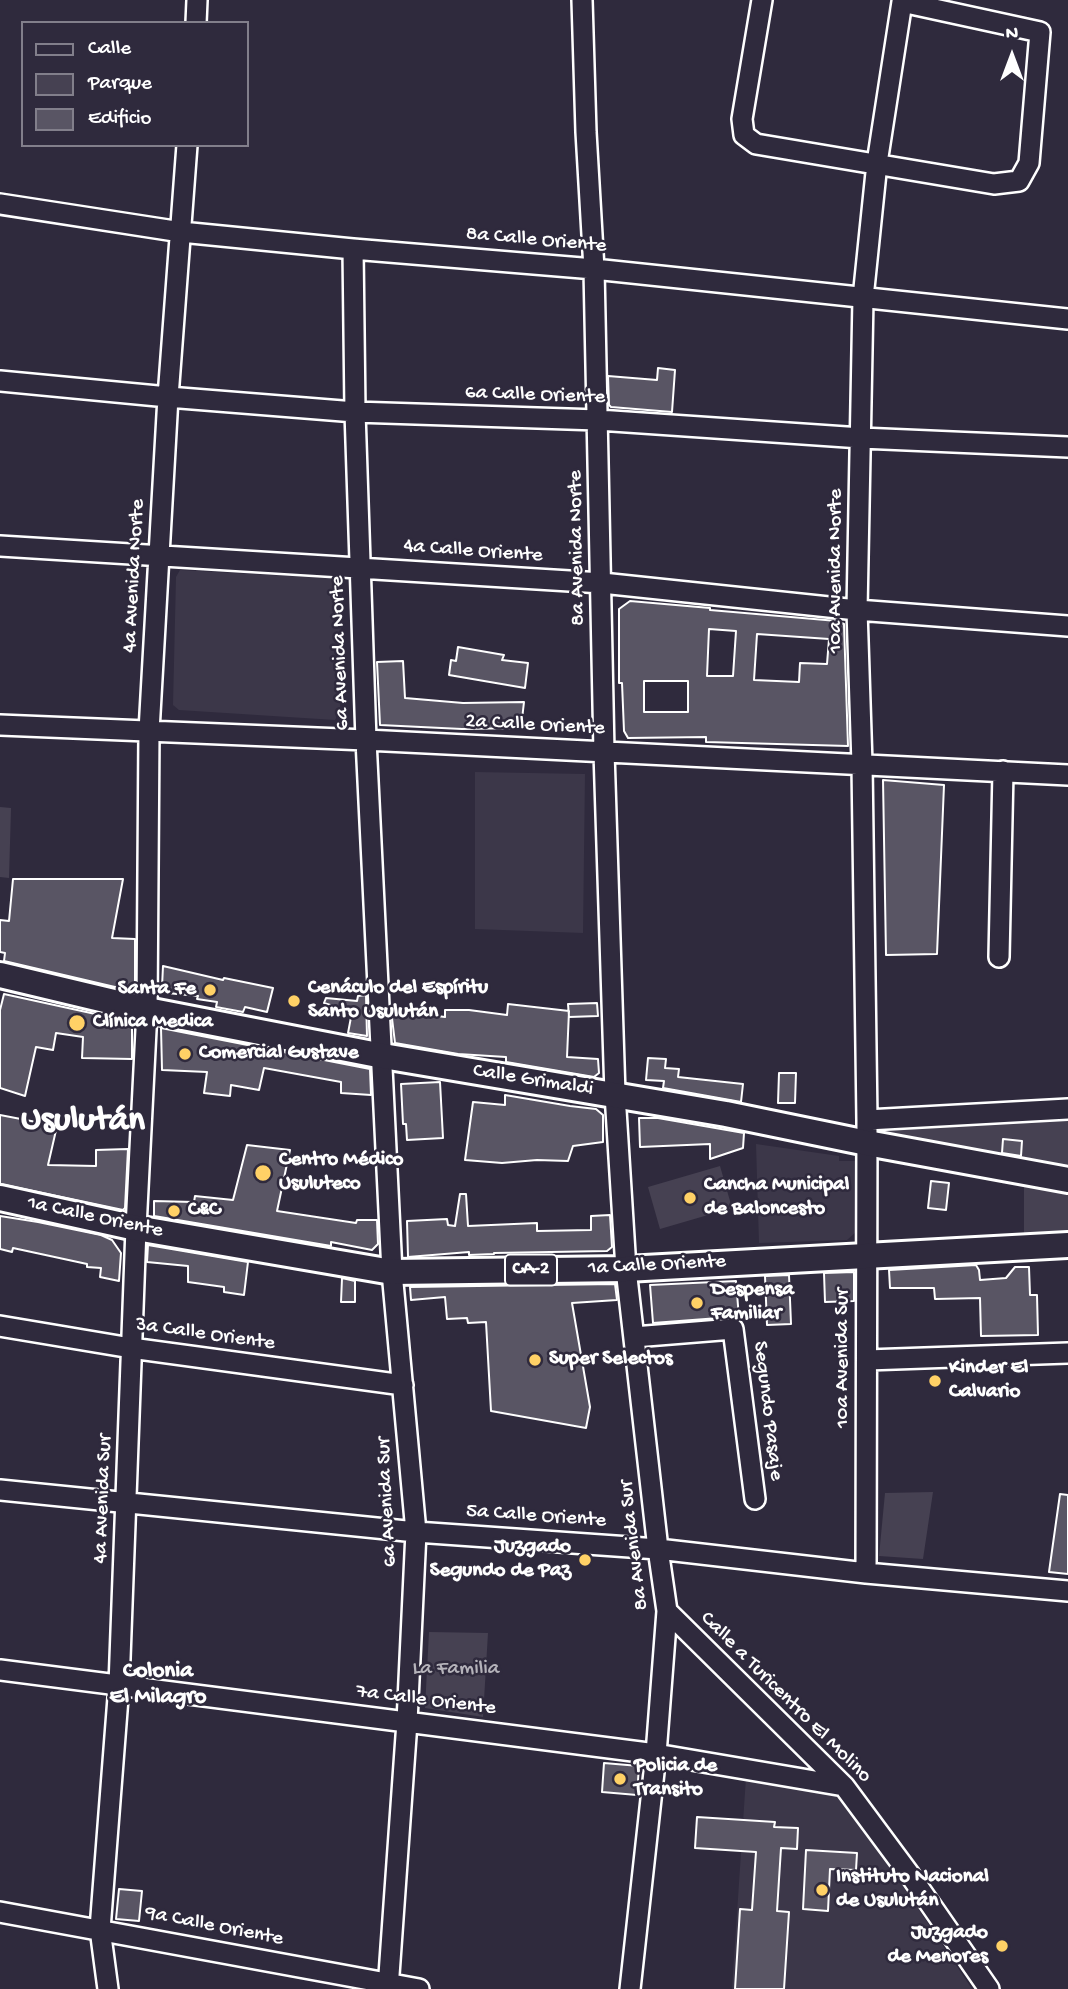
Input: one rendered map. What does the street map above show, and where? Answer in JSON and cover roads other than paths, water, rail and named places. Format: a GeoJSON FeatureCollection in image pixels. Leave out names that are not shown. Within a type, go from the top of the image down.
{"type":"FeatureCollection","features":[{"type":"Feature","properties":{"kind":"main road","name":"Calle Grimaldi"},"geometry":{"type":"LineString","coordinates":[[0,975],[147,1010],[383,1056],[726,1114],[867,1132],[1068,1180]]}},
{"type":"Feature","properties":{"kind":"main road","name":"1a Calle Oriente"},"geometry":{"type":"LineString","coordinates":[[0,1198],[136,1228],[392,1272],[626,1269],[1068,1245]]}},
{"type":"Feature","properties":{"kind":"street"},"geometry":{"type":"LineString","coordinates":[[196,21],[197,0]]}},
{"type":"Feature","properties":{"kind":"street","name":"8a Avenida Norte"},"geometry":{"type":"LineString","coordinates":[[582,0],[594,269],[604,752],[615,1094]]}},
{"type":"Feature","properties":{"kind":"street"},"geometry":{"type":"LineString","coordinates":[[762,0],[742,119],[744,135],[756,144],[877,163]]}},
{"type":"Feature","properties":{"kind":"street","name":"10a Avenida Norte"},"geometry":{"type":"LineString","coordinates":[[867,1132],[857,610],[863,298],[877,163],[902,2],[1040,32],[1029,163],[1019,181],[995,184],[877,163]]}},
{"type":"Feature","properties":{"kind":"street","name":"4a Avenida Norte"},"geometry":{"type":"LineString","coordinates":[[147,1010],[149,731],[168,397],[187,147]]}},
{"type":"Feature","properties":{"kind":"street","name":"8a Calle Oriente"},"geometry":{"type":"LineString","coordinates":[[0,204],[181,232],[594,269],[1068,319]]}},
{"type":"Feature","properties":{"kind":"street","name":"6a Avenida Norte"},"geometry":{"type":"LineString","coordinates":[[353,249],[355,412],[366,740],[383,1056]]}},
{"type":"Feature","properties":{"kind":"street","name":"6a Calle Oriente"},"geometry":{"type":"LineString","coordinates":[[0,381],[355,412],[598,420],[861,438],[1068,447]]}},
{"type":"Feature","properties":{"kind":"street","name":"4a Calle Oriente"},"geometry":{"type":"LineString","coordinates":[[0,546],[602,583],[857,610],[1068,626]]}},
{"type":"Feature","properties":{"kind":"street","name":"2a Calle Oriente"},"geometry":{"type":"LineString","coordinates":[[0,724],[1068,775]]}},
{"type":"Feature","properties":{"kind":"street"},"geometry":{"type":"LineString","coordinates":[[999,957],[1003,771]]}},
{"type":"Feature","properties":{"kind":"street","name":"4a Avenida Sur"},"geometry":{"type":"LineString","coordinates":[[108,1989],[100,1929],[119,1685],[147,1010]]}},
{"type":"Feature","properties":{"kind":"street","name":"6a Avenida Sur"},"geometry":{"type":"LineString","coordinates":[[383,1056],[392,1272],[416,1532],[407,1722],[388,1986]]}},
{"type":"Feature","properties":{"kind":"street","name":"8a Avenida Sur"},"geometry":{"type":"LineString","coordinates":[[615,1094],[626,1269],[667,1612],[656,1754],[630,1989]]}},
{"type":"Feature","properties":{"kind":"street"},"geometry":{"type":"LineString","coordinates":[[867,1132],[1068,1109]]}},
{"type":"Feature","properties":{"kind":"street","name":"10a Avenida Sur"},"geometry":{"type":"LineString","coordinates":[[866,1573],[867,1132]]}},
{"type":"Feature","properties":{"kind":"street","name":"3a Calle Oriente"},"geometry":{"type":"LineString","coordinates":[[0,1326],[131,1348],[404,1385]]}},
{"type":"Feature","properties":{"kind":"street","name":"Segundo Pasaje"},"geometry":{"type":"LineString","coordinates":[[634,1338],[733,1329],[755,1499]]}},
{"type":"Feature","properties":{"kind":"street"},"geometry":{"type":"LineString","coordinates":[[867,1360],[1068,1353]]}},
{"type":"Feature","properties":{"kind":"street","name":"5a Calle Oriente"},"geometry":{"type":"LineString","coordinates":[[0,1490],[416,1532],[658,1549],[866,1573],[1068,1591]]}},
{"type":"Feature","properties":{"kind":"street","name":"Calle a Turicentro El Molino"},"geometry":{"type":"LineString","coordinates":[[667,1612],[844,1786],[989,1989]]}},
{"type":"Feature","properties":{"kind":"street","name":"7a Calle Oriente"},"geometry":{"type":"LineString","coordinates":[[0,1670],[656,1754],[844,1786]]}},
{"type":"Feature","properties":{"kind":"street","name":"9a Calle Oriente"},"geometry":{"type":"LineString","coordinates":[[0,1912],[388,1986],[419,1989]]}},
{"type":"Feature","properties":{"kind":"place","name":"Santa Fe"},"geometry":{"type":"Point","coordinates":[210,990]}},
{"type":"Feature","properties":{"kind":"place","name":"Cenáculo del Espíritu Santo Usulután"},"geometry":{"type":"Point","coordinates":[294,1001]}},
{"type":"Feature","properties":{"kind":"place","name":"Clínica Medica"},"geometry":{"type":"Point","coordinates":[77,1023]}},
{"type":"Feature","properties":{"kind":"place","name":"Comercial Gustave"},"geometry":{"type":"Point","coordinates":[185,1054]}},
{"type":"Feature","properties":{"kind":"place","name":"Centro Médico Usuluteco"},"geometry":{"type":"Point","coordinates":[263,1173]}},
{"type":"Feature","properties":{"kind":"place","name":"Cancha Municipal de Baloncesto"},"geometry":{"type":"Point","coordinates":[690,1198]}},
{"type":"Feature","properties":{"kind":"place","name":"C&C"},"geometry":{"type":"Point","coordinates":[174,1211]}},
{"type":"Feature","properties":{"kind":"place","name":"Despensa Familiar"},"geometry":{"type":"Point","coordinates":[697,1303]}},
{"type":"Feature","properties":{"kind":"place","name":"Super Selectos"},"geometry":{"type":"Point","coordinates":[535,1360]}},
{"type":"Feature","properties":{"kind":"place","name":"Kinder El Calvario"},"geometry":{"type":"Point","coordinates":[935,1381]}},
{"type":"Feature","properties":{"kind":"place","name":"Juzgado Segundo de Paz"},"geometry":{"type":"Point","coordinates":[585,1560]}},
{"type":"Feature","properties":{"kind":"place","name":"Policia de Transito"},"geometry":{"type":"Point","coordinates":[620,1779]}},
{"type":"Feature","properties":{"kind":"place","name":"Instituto Nacional de Usulután"},"geometry":{"type":"Point","coordinates":[822,1890]}},
{"type":"Feature","properties":{"kind":"place","name":"Juzgado de Menores"},"geometry":{"type":"Point","coordinates":[1002,1946]}},
{"type":"Feature","properties":{"kind":"district","name":"Usulután"},"geometry":{"type":"Point","coordinates":[83,1123]}},
{"type":"Feature","properties":{"kind":"district","name":"Colonia El Milagro"},"geometry":{"type":"Point","coordinates":[158,1685]}},
{"type":"Feature","properties":{"kind":"park label","name":"La Familia"},"geometry":{"type":"Point","coordinates":[456,1670]}}]}
